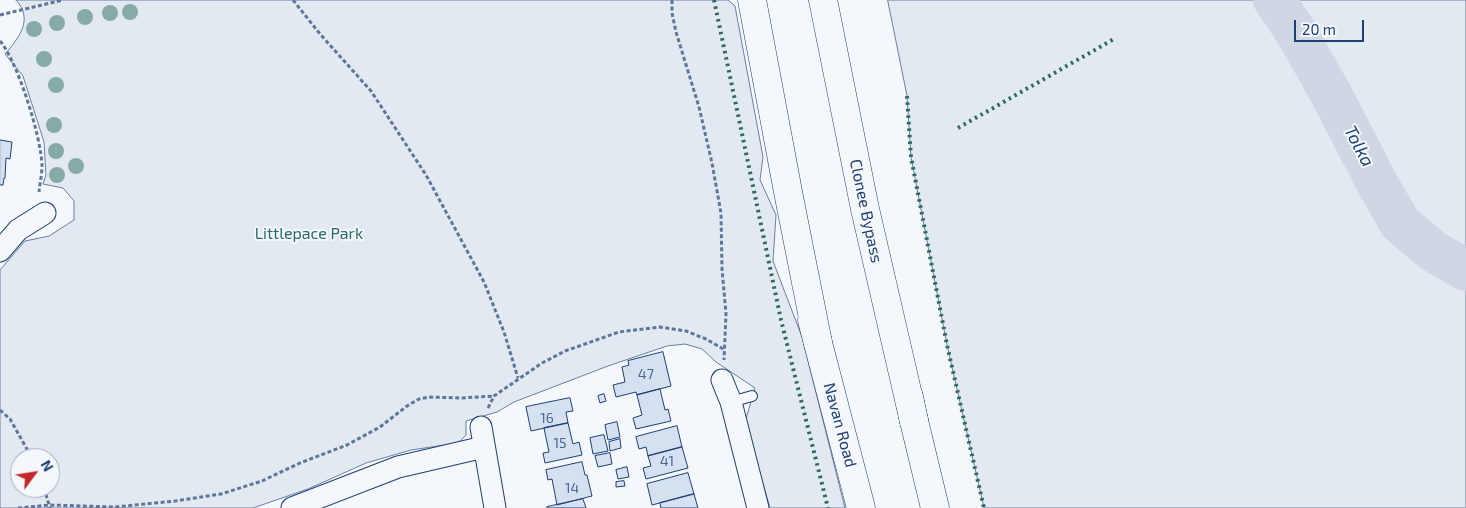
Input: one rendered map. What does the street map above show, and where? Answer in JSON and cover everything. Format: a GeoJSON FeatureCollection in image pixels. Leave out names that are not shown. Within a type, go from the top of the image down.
{"type":"FeatureCollection","features":[{"type":"Feature","properties":{"kind":"highway"},"geometry":{"type":"LineString","coordinates":[[739,0],[778,200],[818,343]]}},
{"type":"Feature","properties":{"kind":"highway"},"geometry":{"type":"LineString","coordinates":[[752,0],[818,343]]}},
{"type":"Feature","properties":{"kind":"highway","name":"Clonee Bypass"},"geometry":{"type":"LineString","coordinates":[[823,0],[865,209],[914,421]]}},
{"type":"Feature","properties":{"kind":"highway"},"geometry":{"type":"LineString","coordinates":[[835,0],[914,421],[935,508]]}},
{"type":"Feature","properties":{"kind":"highway","name":"Navan Road"},"geometry":{"type":"LineString","coordinates":[[818,343],[861,508]]}},
{"type":"Feature","properties":{"kind":"street"},"geometry":{"type":"LineString","coordinates":[[0,251],[18,230],[45,212]]}},
{"type":"Feature","properties":{"kind":"street"},"geometry":{"type":"LineString","coordinates":[[722,380],[730,402],[758,508]]}},
{"type":"Feature","properties":{"kind":"street"},"geometry":{"type":"LineString","coordinates":[[292,508],[482,437],[495,508]]}},
{"type":"Feature","properties":{"kind":"lane"},"geometry":{"type":"LineString","coordinates":[[730,402],[752,396]]}},
{"type":"Feature","properties":{"kind":"path"},"geometry":{"type":"LineString","coordinates":[[0,15],[63,0]]}},
{"type":"Feature","properties":{"kind":"path"},"geometry":{"type":"LineString","coordinates":[[293,0],[320,34],[371,90],[426,175],[484,282],[504,332],[518,378]]}},
{"type":"Feature","properties":{"kind":"path"},"geometry":{"type":"LineString","coordinates":[[672,0],[672,13],[676,32],[699,107],[721,213],[722,269],[726,314],[726,351],[722,380]]}},
{"type":"Feature","properties":{"kind":"path"},"geometry":{"type":"LineString","coordinates":[[0,41],[6,49],[24,91],[39,141],[42,166],[39,193],[45,212]]}},
{"type":"Feature","properties":{"kind":"path"},"geometry":{"type":"LineString","coordinates":[[18,508],[50,506],[114,507],[221,494],[262,481],[300,463],[347,445],[380,427],[419,399],[429,397],[462,398],[494,396],[518,378],[565,351],[619,332],[660,327],[686,331],[706,338],[726,351]]}},
{"type":"Feature","properties":{"kind":"path"},"geometry":{"type":"LineString","coordinates":[[482,437],[494,396]]}},
{"type":"Feature","properties":{"kind":"path"},"geometry":{"type":"LineString","coordinates":[[0,410],[10,419],[26,448]]}},
{"type":"Feature","properties":{"kind":"green space","name":"Littlepace Park"},"geometry":{"type":"Polygon","coordinates":[[[16,0],[728,0],[735,6],[763,157],[760,180],[776,215],[773,261],[802,337],[845,508],[770,508],[745,422],[755,388],[716,362],[702,349],[685,344],[667,346],[608,366],[514,402],[497,412],[466,421],[466,435],[458,443],[411,450],[366,463],[308,489],[253,508],[0,508],[0,270],[25,241],[49,236],[74,220],[74,201],[63,188],[43,184],[46,175],[44,142],[23,76],[5,54],[19,35],[24,21],[24,14],[16,0]]]}},
{"type":"Feature","properties":{"kind":"green space"},"geometry":{"type":"Polygon","coordinates":[[[888,0],[1265,0],[1309,65],[1384,221],[1424,253],[1466,280],[1466,508],[984,508],[947,345],[911,157],[907,96],[888,0]]]}},
{"type":"Feature","properties":{"kind":"green space"},"geometry":{"type":"Polygon","coordinates":[[[1285,0],[1466,0],[1466,256],[1432,237],[1401,209],[1321,40],[1285,0]]]}},
{"type":"Feature","properties":{"kind":"building"},"geometry":{"type":"Polygon","coordinates":[[[0,140],[12,142],[10,159],[6,158],[3,185],[0,185],[0,140]]]}},
{"type":"Feature","properties":{"kind":"building"},"geometry":{"type":"Polygon","coordinates":[[[663,352],[671,386],[637,395],[636,392],[616,397],[613,385],[625,382],[622,367],[629,365],[628,361],[663,352]]]}},
{"type":"Feature","properties":{"kind":"building"},"geometry":{"type":"Polygon","coordinates":[[[660,389],[665,410],[668,409],[671,421],[636,429],[633,418],[642,415],[637,395],[660,389]]]}},
{"type":"Feature","properties":{"kind":"building"},"geometry":{"type":"Polygon","coordinates":[[[604,394],[606,401],[600,403],[598,396],[604,394]]]}},
{"type":"Feature","properties":{"kind":"building"},"geometry":{"type":"Polygon","coordinates":[[[570,398],[573,411],[566,412],[568,423],[531,431],[526,407],[570,398]]]}},
{"type":"Feature","properties":{"kind":"building"},"geometry":{"type":"Polygon","coordinates":[[[617,422],[620,437],[608,440],[605,425],[617,422]]]}},
{"type":"Feature","properties":{"kind":"building"},"geometry":{"type":"Polygon","coordinates":[[[568,423],[573,444],[579,442],[582,455],[545,463],[543,453],[549,452],[544,428],[568,423]]]}},
{"type":"Feature","properties":{"kind":"building"},"geometry":{"type":"Polygon","coordinates":[[[677,426],[682,447],[648,456],[646,447],[639,449],[636,437],[677,426]]]}},
{"type":"Feature","properties":{"kind":"building"},"geometry":{"type":"Polygon","coordinates":[[[604,435],[608,451],[593,454],[590,438],[604,435]]]}},
{"type":"Feature","properties":{"kind":"building"},"geometry":{"type":"Polygon","coordinates":[[[620,439],[621,448],[610,451],[609,442],[620,439]]]}},
{"type":"Feature","properties":{"kind":"building"},"geometry":{"type":"Polygon","coordinates":[[[682,447],[688,468],[646,479],[643,468],[651,466],[648,456],[682,447]]]}},
{"type":"Feature","properties":{"kind":"building"},"geometry":{"type":"Polygon","coordinates":[[[610,453],[612,464],[598,467],[595,456],[610,453]]]}},
{"type":"Feature","properties":{"kind":"building"},"geometry":{"type":"Polygon","coordinates":[[[582,462],[592,496],[557,505],[552,479],[548,480],[546,470],[582,462]]]}},
{"type":"Feature","properties":{"kind":"building"},"geometry":{"type":"Polygon","coordinates":[[[627,467],[629,477],[618,479],[616,470],[627,467]]]}},
{"type":"Feature","properties":{"kind":"building"},"geometry":{"type":"Polygon","coordinates":[[[688,473],[694,494],[652,505],[647,484],[688,473]]]}},
{"type":"Feature","properties":{"kind":"building"},"geometry":{"type":"Polygon","coordinates":[[[624,481],[625,486],[616,487],[616,482],[624,481]]]}},
{"type":"Feature","properties":{"kind":"building"},"geometry":{"type":"Polygon","coordinates":[[[694,494],[698,508],[661,508],[660,503],[694,494]]]}},
{"type":"Feature","properties":{"kind":"building"},"geometry":{"type":"Polygon","coordinates":[[[583,499],[586,508],[547,508],[547,507],[583,499]]]}},
{"type":"Feature","properties":{"kind":"waterway","name":"Tolka"},"geometry":{"type":"LineString","coordinates":[[1274,0],[1296,32],[1400,223],[1433,251],[1466,270]]}},
{"type":"Feature","properties":{"kind":"hedge"},"geometry":{"type":"LineString","coordinates":[[714,0],[781,320],[828,508]]}},
{"type":"Feature","properties":{"kind":"hedge"},"geometry":{"type":"LineString","coordinates":[[958,128],[1114,39]]}},
{"type":"Feature","properties":{"kind":"hedge"},"geometry":{"type":"LineString","coordinates":[[907,96],[911,157],[947,345],[984,508]]}}]}
